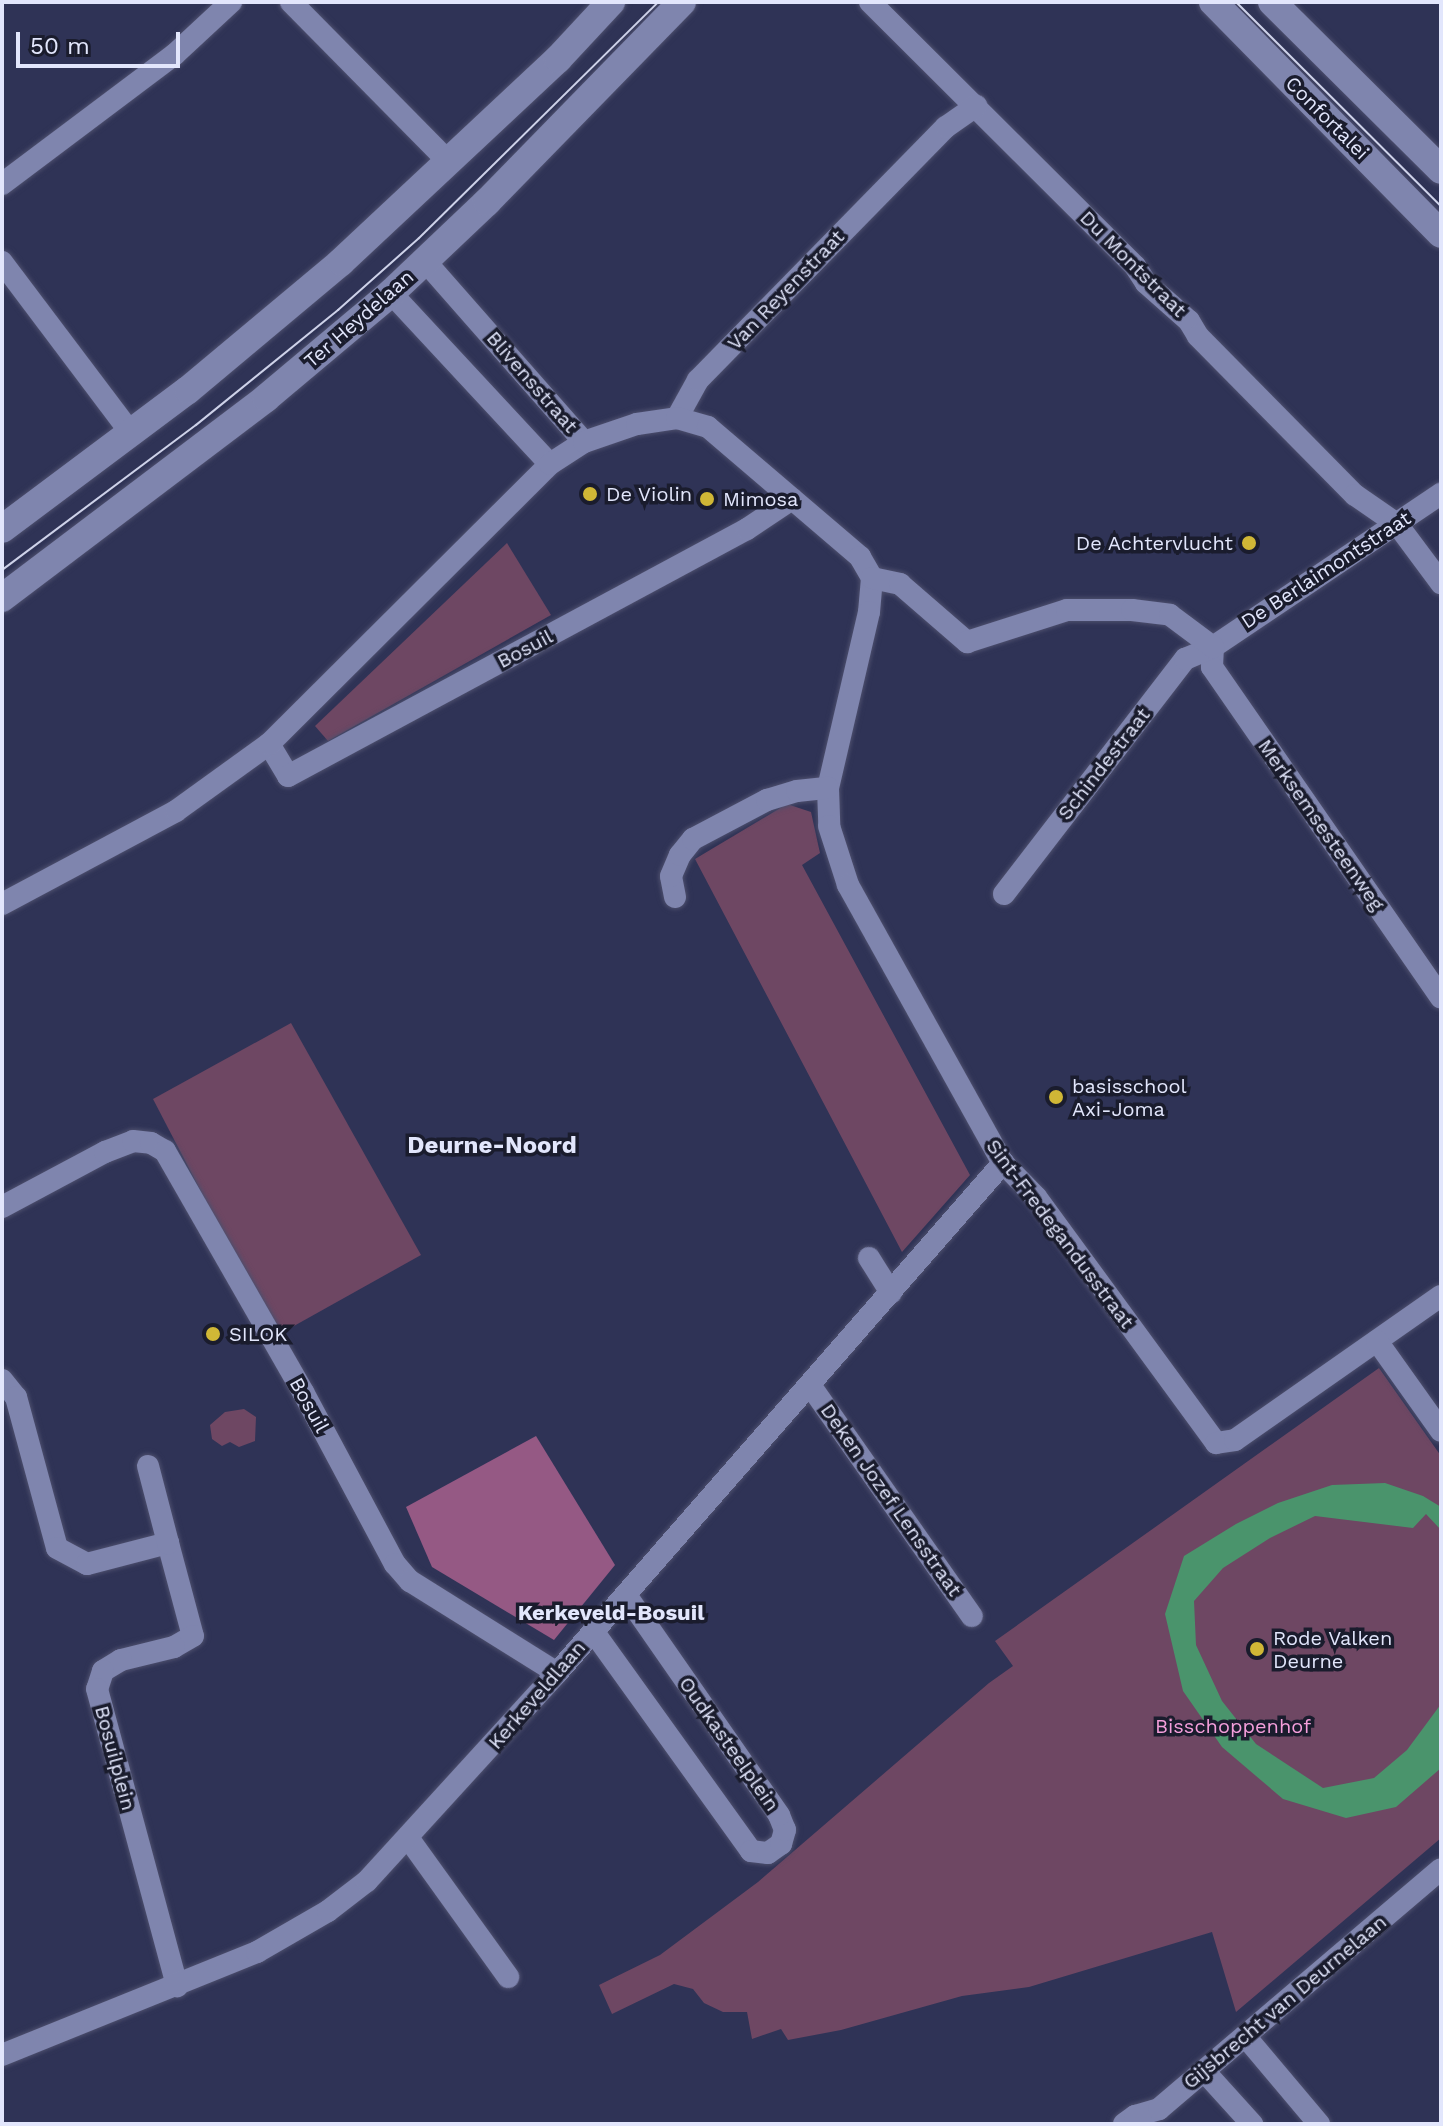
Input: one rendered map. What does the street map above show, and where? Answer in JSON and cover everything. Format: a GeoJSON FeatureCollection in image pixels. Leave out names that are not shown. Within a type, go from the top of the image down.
{"type":"FeatureCollection","features":[{"type":"Feature","properties":{"kind":"street"},"geometry":{"type":"LineString","coordinates":[[2,184],[174,55],[231,2]]}},
{"type":"Feature","properties":{"kind":"street"},"geometry":{"type":"LineString","coordinates":[[291,2],[450,163]]}},
{"type":"Feature","properties":{"kind":"street"},"geometry":{"type":"LineString","coordinates":[[2,529],[131,433],[277,317],[450,163],[611,2]]}},
{"type":"Feature","properties":{"kind":"street","name":"Ter Heydelaan"},"geometry":{"type":"LineString","coordinates":[[2,598],[253,407],[391,293],[487,202],[682,2]]}},
{"type":"Feature","properties":{"kind":"street","name":"Du Montstraat"},"geometry":{"type":"LineString","coordinates":[[870,2],[1135,266],[1158,295],[1168,300],[1189,321],[1198,336],[1355,495],[1397,524],[1441,583]]}},
{"type":"Feature","properties":{"kind":"street","name":"Confortalei"},"geometry":{"type":"LineString","coordinates":[[1213,2],[1441,234]]}},
{"type":"Feature","properties":{"kind":"street"},"geometry":{"type":"LineString","coordinates":[[1272,2],[1441,170]]}},
{"type":"Feature","properties":{"kind":"street","name":"Van Reyenstraat"},"geometry":{"type":"LineString","coordinates":[[677,418],[698,380],[946,127],[976,106]]}},
{"type":"Feature","properties":{"kind":"street","name":"Blivensstraat"},"geometry":{"type":"LineString","coordinates":[[391,293],[550,464],[584,442],[425,261]]}},
{"type":"Feature","properties":{"kind":"street"},"geometry":{"type":"LineString","coordinates":[[2,262],[131,433]]}},
{"type":"Feature","properties":{"kind":"street"},"geometry":{"type":"LineString","coordinates":[[584,442],[637,424],[677,418],[708,427],[860,557],[872,578],[900,584],[967,642],[1067,610],[1132,610],[1170,615],[1213,647]]}},
{"type":"Feature","properties":{"kind":"street"},"geometry":{"type":"LineString","coordinates":[[2,904],[176,811],[269,744],[550,464]]}},
{"type":"Feature","properties":{"kind":"street","name":"De Berlaimontstraat"},"geometry":{"type":"LineString","coordinates":[[1213,647],[1441,494]]}},
{"type":"Feature","properties":{"kind":"street","name":"Bosuil"},"geometry":{"type":"LineString","coordinates":[[269,744],[288,776],[747,529],[792,499]]}},
{"type":"Feature","properties":{"kind":"street","name":"Sint-Fredegandusstraat"},"geometry":{"type":"LineString","coordinates":[[872,578],[869,612],[828,788],[829,826],[848,885],[1003,1163],[1036,1197],[1216,1443],[1235,1440],[1441,1296]]}},
{"type":"Feature","properties":{"kind":"street","name":"Schindestraat"},"geometry":{"type":"LineString","coordinates":[[1004,894],[1185,659],[1213,647]]}},
{"type":"Feature","properties":{"kind":"street","name":"Merksemsesteenweg"},"geometry":{"type":"LineString","coordinates":[[1213,647],[1212,667],[1441,998]]}},
{"type":"Feature","properties":{"kind":"street"},"geometry":{"type":"LineString","coordinates":[[675,897],[671,876],[680,855],[693,839],[767,800],[797,791],[828,788]]}},
{"type":"Feature","properties":{"kind":"street","name":"Bosuil"},"geometry":{"type":"LineString","coordinates":[[2,1207],[105,1152],[133,1141],[151,1143],[165,1151],[303,1392],[395,1564],[410,1581],[557,1673]]}},
{"type":"Feature","properties":{"kind":"street","name":"Kerkeveldlaan"},"geometry":{"type":"LineString","coordinates":[[2,2055],[257,1952],[328,1911],[367,1881],[409,1839],[557,1673],[1003,1163]]}},
{"type":"Feature","properties":{"kind":"street"},"geometry":{"type":"LineString","coordinates":[[869,1258],[891,1293]]}},
{"type":"Feature","properties":{"kind":"street"},"geometry":{"type":"LineString","coordinates":[[1377,1341],[1441,1431]]}},
{"type":"Feature","properties":{"kind":"street"},"geometry":{"type":"LineString","coordinates":[[2,1380],[16,1397],[57,1548],[87,1564],[168,1543]]}},
{"type":"Feature","properties":{"kind":"street","name":"Deken Jozef Lensstraat"},"geometry":{"type":"LineString","coordinates":[[810,1385],[972,1616]]}},
{"type":"Feature","properties":{"kind":"street","name":"Bosuilplein"},"geometry":{"type":"LineString","coordinates":[[148,1466],[193,1636],[174,1647],[121,1660],[103,1671],[97,1689],[177,1986]]}},
{"type":"Feature","properties":{"kind":"street","name":"Oudkasteelplein"},"geometry":{"type":"LineString","coordinates":[[593,1631],[751,1851],[768,1853],[781,1844],[785,1830],[779,1815],[626,1595]]}},
{"type":"Feature","properties":{"kind":"street"},"geometry":{"type":"LineString","coordinates":[[409,1839],[508,1977]]}},
{"type":"Feature","properties":{"kind":"street","name":"Gijsbrecht van Deurnelaan"},"geometry":{"type":"LineString","coordinates":[[1124,2124],[1135,2116],[1159,2109],[1441,1869]]}},
{"type":"Feature","properties":{"kind":"street"},"geometry":{"type":"LineString","coordinates":[[1245,2036],[1319,2124]]}},
{"type":"Feature","properties":{"kind":"street"},"geometry":{"type":"LineString","coordinates":[[1204,2071],[1252,2124]]}},
{"type":"Feature","properties":{"kind":"green space"},"geometry":{"type":"Polygon","coordinates":[[[507,543],[551,615],[328,741],[315,726],[507,543]]]}},
{"type":"Feature","properties":{"kind":"green space"},"geometry":{"type":"Polygon","coordinates":[[[787,804],[811,812],[820,853],[802,865],[970,1175],[902,1252],[695,859],[787,804]]]}},
{"type":"Feature","properties":{"kind":"green space"},"geometry":{"type":"Polygon","coordinates":[[[291,1023],[421,1255],[276,1336],[153,1099],[291,1023]]]}},
{"type":"Feature","properties":{"kind":"green space","name":"Bisschoppenhof"},"geometry":{"type":"Polygon","coordinates":[[[1379,1368],[1441,1456],[1441,1838],[1236,2012],[1212,1932],[1029,1987],[962,1996],[841,2030],[788,2040],[781,2029],[752,2039],[747,2012],[723,2012],[704,2003],[693,1989],[674,1984],[612,2014],[599,1985],[660,1955],[758,1882],[989,1683],[1013,1666],[995,1641],[1379,1368]]]}},
{"type":"Feature","properties":{"kind":"green space"},"geometry":{"type":"Polygon","coordinates":[[[244,1409],[256,1417],[255,1441],[239,1447],[230,1442],[222,1446],[212,1439],[210,1425],[225,1412],[244,1409]]]}},
{"type":"Feature","properties":{"kind":"shaded area"},"geometry":{"type":"Polygon","coordinates":[[[536,1436],[615,1565],[554,1640],[432,1567],[406,1507],[536,1436]]]}},
{"type":"Feature","properties":{"kind":"shaded area"},"geometry":{"type":"Polygon","coordinates":[[[1385,1483],[1423,1496],[1441,1507],[1441,1530],[1426,1514],[1413,1528],[1315,1516],[1270,1538],[1223,1568],[1194,1601],[1196,1645],[1222,1701],[1256,1744],[1323,1788],[1374,1778],[1407,1750],[1441,1704],[1441,1768],[1396,1807],[1346,1818],[1283,1799],[1222,1747],[1183,1691],[1165,1614],[1184,1556],[1236,1524],[1278,1503],[1332,1485],[1385,1483]]]}},
{"type":"Feature","properties":{"kind":"tram line"},"geometry":{"type":"LineString","coordinates":[[2,570],[196,425],[338,310],[419,238],[658,2]]}},
{"type":"Feature","properties":{"kind":"tram line"},"geometry":{"type":"LineString","coordinates":[[1236,2],[1441,206]]}},
{"type":"Feature","properties":{"kind":"place","name":"De Violin"},"geometry":{"type":"Point","coordinates":[590,494]}},
{"type":"Feature","properties":{"kind":"place","name":"Mimosa"},"geometry":{"type":"Point","coordinates":[707,499]}},
{"type":"Feature","properties":{"kind":"place","name":"De Achtervlucht"},"geometry":{"type":"Point","coordinates":[1249,543]}},
{"type":"Feature","properties":{"kind":"place","name":"basisschool Axi-Joma"},"geometry":{"type":"Point","coordinates":[1056,1097]}},
{"type":"Feature","properties":{"kind":"place","name":"SILOK"},"geometry":{"type":"Point","coordinates":[213,1334]}},
{"type":"Feature","properties":{"kind":"place","name":"Rode Valken Deurne"},"geometry":{"type":"Point","coordinates":[1257,1649]}},
{"type":"Feature","properties":{"kind":"district","name":"Deurne-Noord"},"geometry":{"type":"Point","coordinates":[492,1146]}},
{"type":"Feature","properties":{"kind":"district","name":"Kerkeveld-Bosuil"},"geometry":{"type":"Point","coordinates":[611,1613]}}]}
